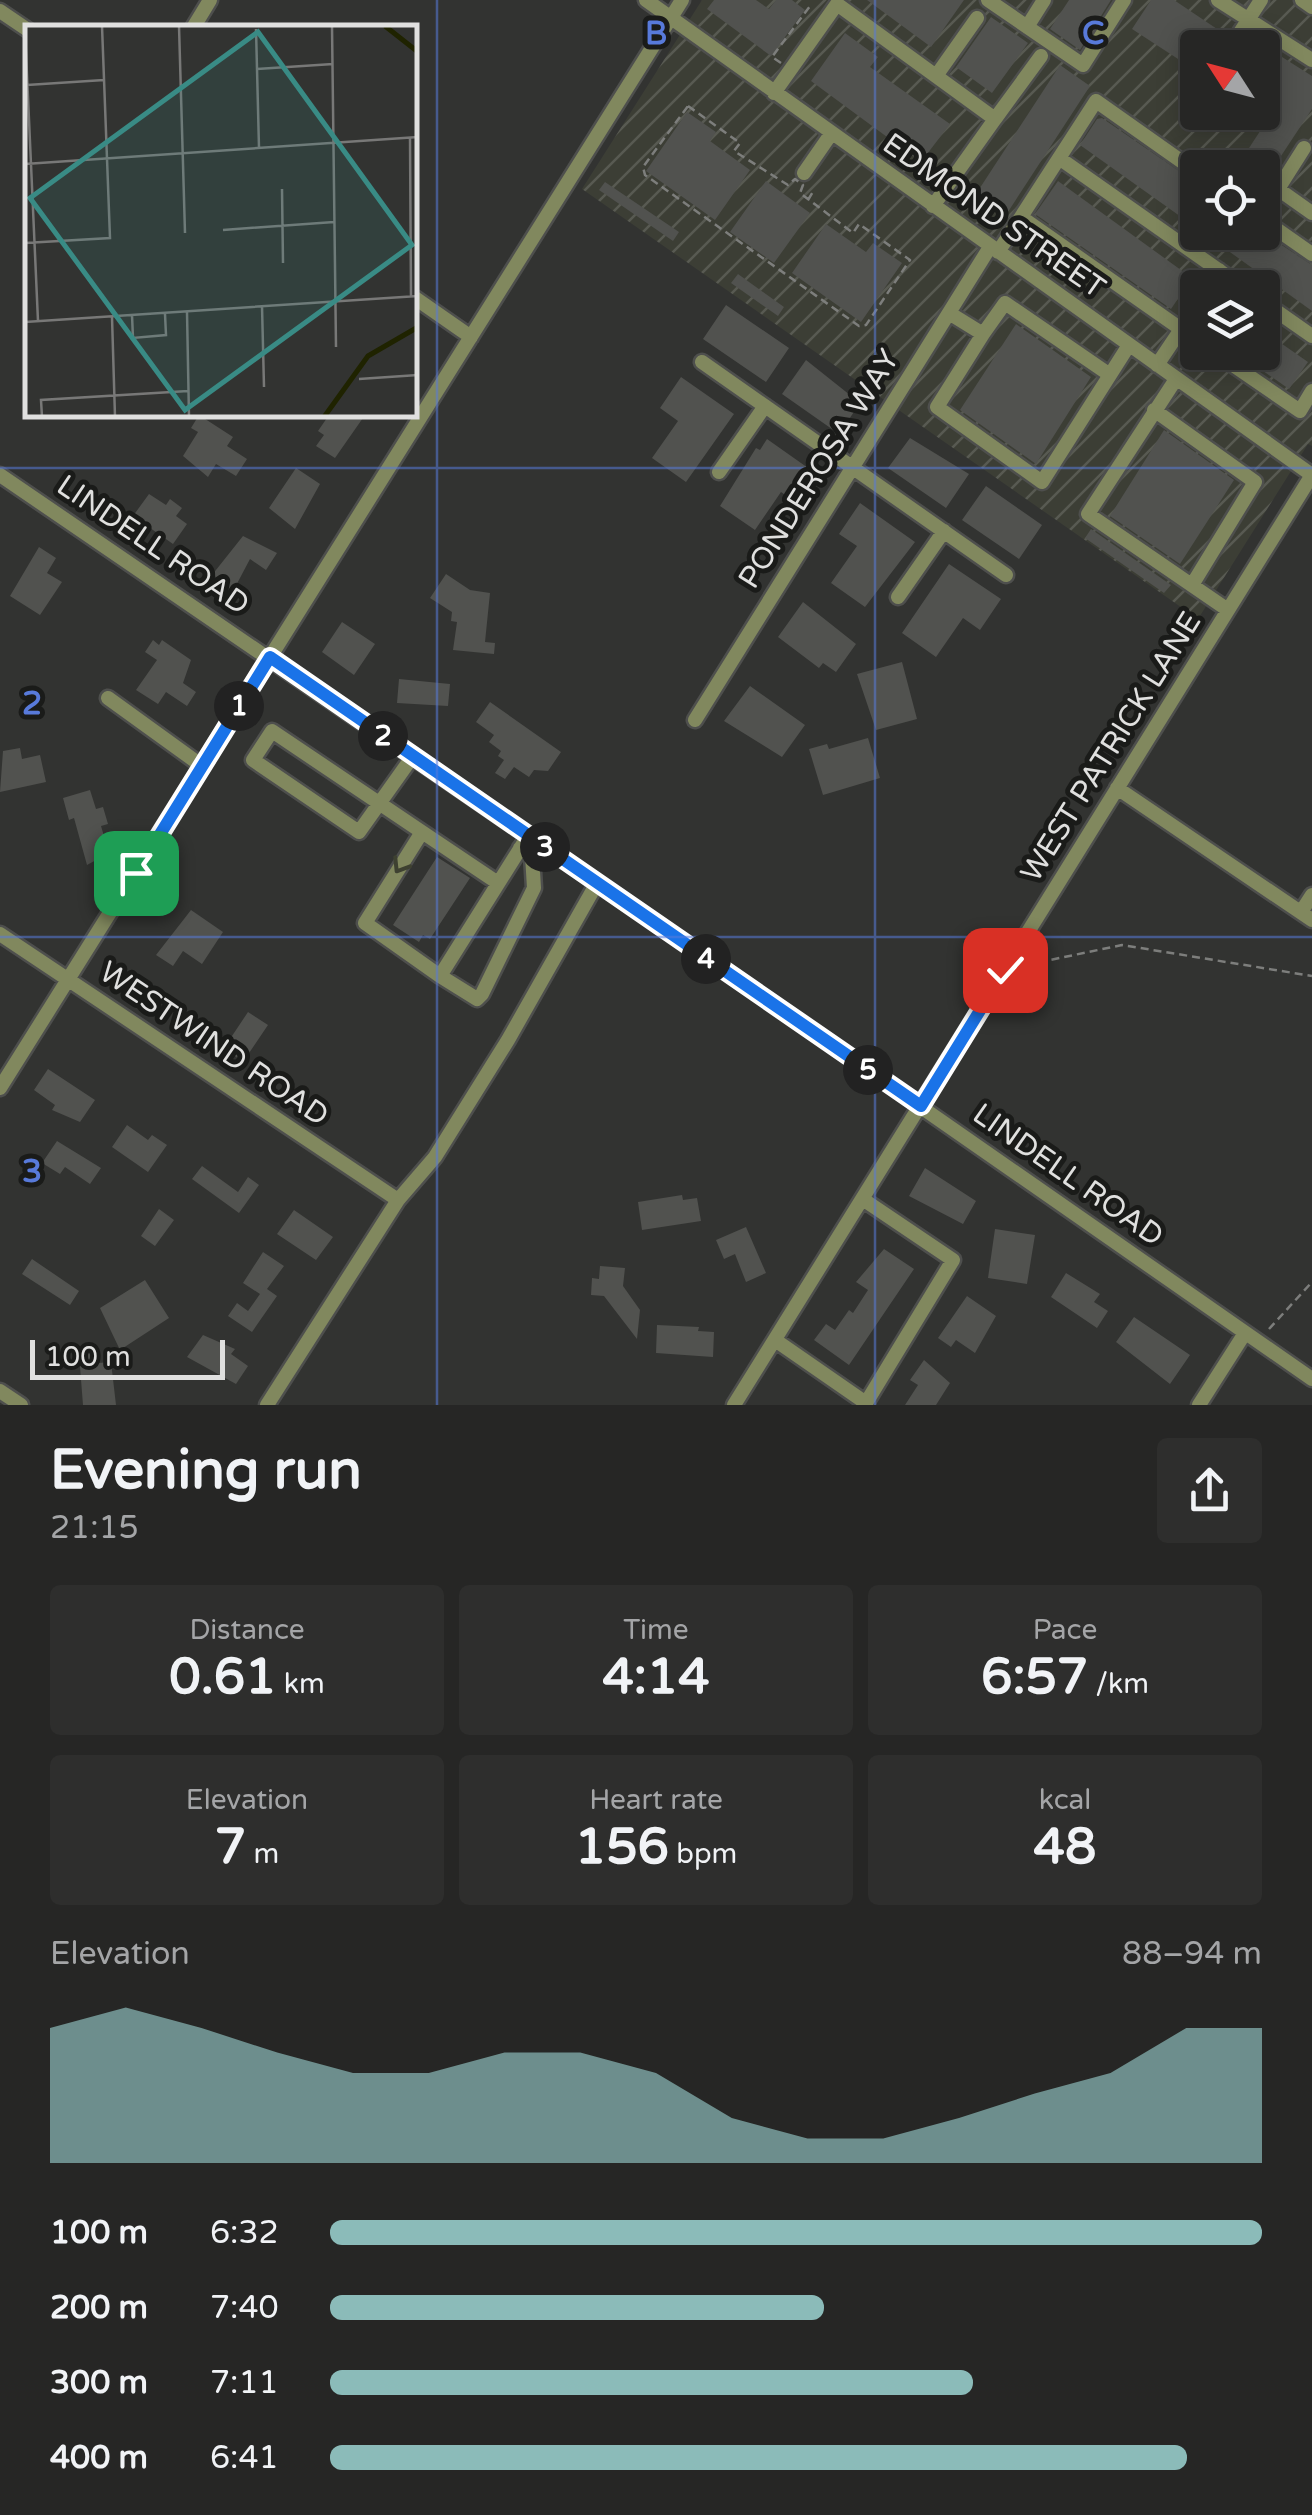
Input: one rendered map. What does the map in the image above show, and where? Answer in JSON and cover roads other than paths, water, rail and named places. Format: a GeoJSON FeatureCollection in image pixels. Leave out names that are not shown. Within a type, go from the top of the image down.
{"type":"FeatureCollection","features":[{"type":"Feature","properties":{"kind":"street"},"geometry":{"type":"LineString","coordinates":[[194,25],[210,0]]}},
{"type":"Feature","properties":{"kind":"street","name":"EDMOND STREET"},"geometry":{"type":"LineString","coordinates":[[646,0],[1312,475]]}},
{"type":"Feature","properties":{"kind":"street"},"geometry":{"type":"LineString","coordinates":[[0,1088],[682,0]]}},
{"type":"Feature","properties":{"kind":"street"},"geometry":{"type":"LineString","coordinates":[[988,0],[1083,65],[1124,0]]}},
{"type":"Feature","properties":{"kind":"street"},"geometry":{"type":"LineString","coordinates":[[1027,26],[1044,0]]}},
{"type":"Feature","properties":{"kind":"street"},"geometry":{"type":"LineString","coordinates":[[1218,0],[1312,60]]}},
{"type":"Feature","properties":{"kind":"street"},"geometry":{"type":"LineString","coordinates":[[1241,30],[1261,0]]}},
{"type":"Feature","properties":{"kind":"street"},"geometry":{"type":"LineString","coordinates":[[1302,0],[1312,7]]}},
{"type":"Feature","properties":{"kind":"street"},"geometry":{"type":"LineString","coordinates":[[774,93],[835,2],[995,119]]}},
{"type":"Feature","properties":{"kind":"street"},"geometry":{"type":"LineString","coordinates":[[0,11],[25,28]]}},
{"type":"Feature","properties":{"kind":"street"},"geometry":{"type":"LineString","coordinates":[[936,76],[977,18]]}},
{"type":"Feature","properties":{"kind":"street"},"geometry":{"type":"LineString","coordinates":[[933,206],[1041,56]]}},
{"type":"Feature","properties":{"kind":"street","name":"PONDEROSA WAY"},"geometry":{"type":"LineString","coordinates":[[695,720],[949,313],[1021,217],[1096,101],[1180,160]]}},
{"type":"Feature","properties":{"kind":"street"},"geometry":{"type":"LineString","coordinates":[[804,173],[831,134]]}},
{"type":"Feature","properties":{"kind":"street"},"geometry":{"type":"LineString","coordinates":[[1304,148],[1278,189],[1312,213]]}},
{"type":"Feature","properties":{"kind":"street"},"geometry":{"type":"LineString","coordinates":[[1059,158],[1220,270]]}},
{"type":"Feature","properties":{"kind":"street"},"geometry":{"type":"LineString","coordinates":[[1021,217],[1180,329]]}},
{"type":"Feature","properties":{"kind":"street"},"geometry":{"type":"LineString","coordinates":[[1280,232],[1312,254]]}},
{"type":"Feature","properties":{"kind":"street"},"geometry":{"type":"LineString","coordinates":[[418,300],[471,337]]}},
{"type":"Feature","properties":{"kind":"street"},"geometry":{"type":"LineString","coordinates":[[1110,375],[1004,303],[937,407],[1042,482],[1110,375],[1129,345]]}},
{"type":"Feature","properties":{"kind":"street"},"geometry":{"type":"LineString","coordinates":[[949,313],[983,334]]}},
{"type":"Feature","properties":{"kind":"street"},"geometry":{"type":"LineString","coordinates":[[1280,314],[1312,336]]}},
{"type":"Feature","properties":{"kind":"street"},"geometry":{"type":"LineString","coordinates":[[1157,365],[1180,331]]}},
{"type":"Feature","properties":{"kind":"street"},"geometry":{"type":"LineString","coordinates":[[702,362],[1006,575]]}},
{"type":"Feature","properties":{"kind":"street"},"geometry":{"type":"LineString","coordinates":[[1240,370],[1300,411],[1312,391]]}},
{"type":"Feature","properties":{"kind":"street"},"geometry":{"type":"LineString","coordinates":[[1176,379],[1088,514],[1228,610]]}},
{"type":"Feature","properties":{"kind":"street"},"geometry":{"type":"LineString","coordinates":[[719,472],[765,406]]}},
{"type":"Feature","properties":{"kind":"street"},"geometry":{"type":"LineString","coordinates":[[1154,410],[1255,482],[1192,585]]}},
{"type":"Feature","properties":{"kind":"street","name":"LINDELL ROAD"},"geometry":{"type":"LineString","coordinates":[[0,474],[413,756],[524,842],[597,883],[477,1090],[435,1156],[398,1200]]}},
{"type":"Feature","properties":{"kind":"street","name":"WEST PATRICK LANE"},"geometry":{"type":"LineString","coordinates":[[734,1405],[1312,475]]}},
{"type":"Feature","properties":{"kind":"street"},"geometry":{"type":"LineString","coordinates":[[898,597],[944,531]]}},
{"type":"Feature","properties":{"kind":"street"},"geometry":{"type":"LineString","coordinates":[[108,698],[202,766]]}},
{"type":"Feature","properties":{"kind":"street"},"geometry":{"type":"LineString","coordinates":[[413,756],[380,802],[358,832],[252,760],[272,731],[380,802],[498,882]]}},
{"type":"Feature","properties":{"kind":"street"},"geometry":{"type":"LineString","coordinates":[[1117,788],[1306,916],[1312,895]]}},
{"type":"Feature","properties":{"kind":"street"},"geometry":{"type":"LineString","coordinates":[[422,832],[365,924],[440,976],[477,999],[534,888],[532,856],[524,842],[440,976]]}},
{"type":"Feature","properties":{"kind":"street","name":"WESTWIND ROAD"},"geometry":{"type":"LineString","coordinates":[[0,934],[398,1200]]}},
{"type":"Feature","properties":{"kind":"street","name":"LINDELL ROAD"},"geometry":{"type":"LineString","coordinates":[[921,1106],[1312,1379]]}},
{"type":"Feature","properties":{"kind":"street"},"geometry":{"type":"LineString","coordinates":[[267,1405],[398,1200]]}},
{"type":"Feature","properties":{"kind":"street"},"geometry":{"type":"LineString","coordinates":[[775,1340],[866,1403],[954,1260],[864,1200]]}},
{"type":"Feature","properties":{"kind":"street"},"geometry":{"type":"LineString","coordinates":[[1199,1405],[1252,1337]]}},
{"type":"Feature","properties":{"kind":"street"},"geometry":{"type":"LineString","coordinates":[[0,1391],[21,1405]]}}]}
